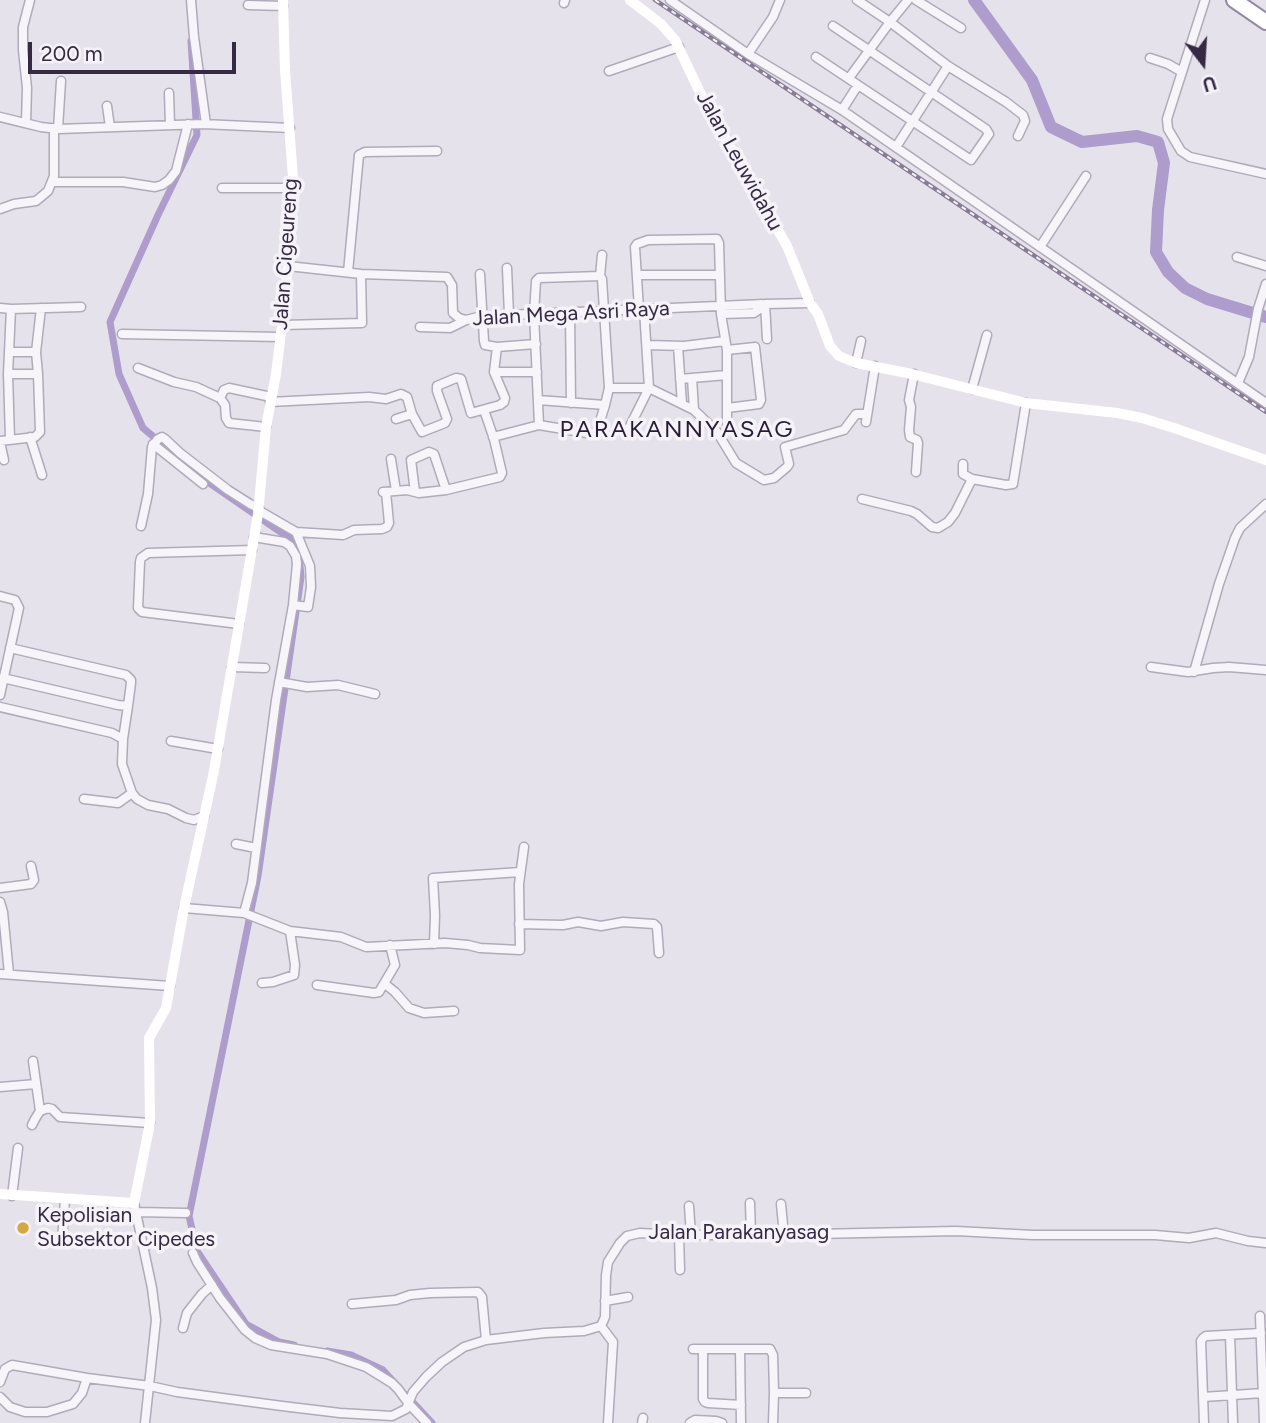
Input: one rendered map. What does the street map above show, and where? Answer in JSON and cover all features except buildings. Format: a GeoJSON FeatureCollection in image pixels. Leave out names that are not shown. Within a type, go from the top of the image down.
{"type":"FeatureCollection","features":[{"type":"Feature","properties":{"kind":"highway"},"geometry":{"type":"LineString","coordinates":[[1234,0],[1266,22]]}},
{"type":"Feature","properties":{"kind":"street"},"geometry":{"type":"LineString","coordinates":[[26,123],[23,27],[30,0]]}},
{"type":"Feature","properties":{"kind":"street"},"geometry":{"type":"LineString","coordinates":[[52,182],[123,182],[155,187],[169,180],[176,171],[198,124],[191,0]]}},
{"type":"Feature","properties":{"kind":"street","name":"Jalan Leuwidahu"},"geometry":{"type":"LineString","coordinates":[[630,0],[672,35],[706,105],[787,246],[830,346],[838,356],[856,363]]}},
{"type":"Feature","properties":{"kind":"street"},"geometry":{"type":"LineString","coordinates":[[670,0],[748,54],[842,110],[1266,403]]}},
{"type":"Feature","properties":{"kind":"street"},"geometry":{"type":"LineString","coordinates":[[748,54],[773,17],[780,0]]}},
{"type":"Feature","properties":{"kind":"street"},"geometry":{"type":"LineString","coordinates":[[857,0],[948,66],[1023,115],[1025,121],[1018,136]]}},
{"type":"Feature","properties":{"kind":"street"},"geometry":{"type":"LineString","coordinates":[[849,78],[908,0]]}},
{"type":"Feature","properties":{"kind":"street"},"geometry":{"type":"LineString","coordinates":[[916,0],[961,27]]}},
{"type":"Feature","properties":{"kind":"street"},"geometry":{"type":"LineString","coordinates":[[1205,0],[1167,124],[1181,151],[1190,157],[1266,174]]}},
{"type":"Feature","properties":{"kind":"street"},"geometry":{"type":"LineString","coordinates":[[248,5],[283,3]]}},
{"type":"Feature","properties":{"kind":"street","name":"Jalan Cigeureng"},"geometry":{"type":"LineString","coordinates":[[136,1207],[150,1123],[149,1038],[166,1008],[218,749],[258,513],[266,428],[281,331],[293,188],[283,3]]}},
{"type":"Feature","properties":{"kind":"street"},"geometry":{"type":"LineString","coordinates":[[816,57],[971,160],[989,134],[986,129],[833,26]]}},
{"type":"Feature","properties":{"kind":"street"},"geometry":{"type":"LineString","coordinates":[[609,71],[679,47]]}},
{"type":"Feature","properties":{"kind":"street"},"geometry":{"type":"LineString","coordinates":[[1150,58],[1182,72]]}},
{"type":"Feature","properties":{"kind":"street"},"geometry":{"type":"LineString","coordinates":[[896,147],[948,66]]}},
{"type":"Feature","properties":{"kind":"street"},"geometry":{"type":"LineString","coordinates":[[0,209],[36,201],[48,191],[54,176],[61,81]]}},
{"type":"Feature","properties":{"kind":"street"},"geometry":{"type":"LineString","coordinates":[[842,110],[858,85]]}},
{"type":"Feature","properties":{"kind":"street"},"geometry":{"type":"LineString","coordinates":[[169,93],[170,125]]}},
{"type":"Feature","properties":{"kind":"street"},"geometry":{"type":"LineString","coordinates":[[107,106],[110,127]]}},
{"type":"Feature","properties":{"kind":"street"},"geometry":{"type":"LineString","coordinates":[[0,117],[56,129],[198,124],[290,128]]}},
{"type":"Feature","properties":{"kind":"street"},"geometry":{"type":"LineString","coordinates":[[348,272],[359,155],[365,152],[437,151]]}},
{"type":"Feature","properties":{"kind":"street"},"geometry":{"type":"LineString","coordinates":[[1041,247],[1086,176]]}},
{"type":"Feature","properties":{"kind":"street"},"geometry":{"type":"LineString","coordinates":[[222,188],[293,188]]}},
{"type":"Feature","properties":{"kind":"street"},"geometry":{"type":"LineString","coordinates":[[626,434],[649,388],[647,345],[635,247],[642,241],[717,239],[719,243],[721,310],[726,345],[727,423]]}},
{"type":"Feature","properties":{"kind":"street"},"geometry":{"type":"LineString","coordinates":[[493,437],[539,425],[593,433],[597,431],[609,388],[600,276],[602,255]]}},
{"type":"Feature","properties":{"kind":"street"},"geometry":{"type":"LineString","coordinates":[[1237,257],[1266,266]]}},
{"type":"Feature","properties":{"kind":"street","name":"Jalan Mega Asri Raya"},"geometry":{"type":"LineString","coordinates":[[288,266],[361,274],[447,277],[452,285],[454,315],[466,320],[482,316],[641,309],[721,310],[763,304],[810,303]]}},
{"type":"Feature","properties":{"kind":"street"},"geometry":{"type":"LineString","coordinates":[[507,268],[509,315]]}},
{"type":"Feature","properties":{"kind":"street"},"geometry":{"type":"LineString","coordinates":[[122,334],[281,331],[362,324],[361,274]]}},
{"type":"Feature","properties":{"kind":"street"},"geometry":{"type":"LineString","coordinates":[[480,274],[484,343],[497,347],[536,344]]}},
{"type":"Feature","properties":{"kind":"street"},"geometry":{"type":"LineString","coordinates":[[637,275],[720,275]]}},
{"type":"Feature","properties":{"kind":"street"},"geometry":{"type":"LineString","coordinates":[[539,425],[534,314],[536,281],[539,278],[600,276]]}},
{"type":"Feature","properties":{"kind":"street"},"geometry":{"type":"LineString","coordinates":[[1238,383],[1250,357],[1257,313],[1266,284]]}},
{"type":"Feature","properties":{"kind":"street"},"geometry":{"type":"LineString","coordinates":[[763,304],[767,339]]}},
{"type":"Feature","properties":{"kind":"street"},"geometry":{"type":"LineString","coordinates":[[0,308],[81,307]]}},
{"type":"Feature","properties":{"kind":"street"},"geometry":{"type":"LineString","coordinates":[[4,460],[0,442],[35,437],[40,432],[36,352],[41,308]]}},
{"type":"Feature","properties":{"kind":"street"},"geometry":{"type":"LineString","coordinates":[[10,439],[8,374],[11,309]]}},
{"type":"Feature","properties":{"kind":"street"},"geometry":{"type":"LineString","coordinates":[[570,312],[571,403]]}},
{"type":"Feature","properties":{"kind":"street"},"geometry":{"type":"LineString","coordinates":[[420,327],[450,328],[466,320]]}},
{"type":"Feature","properties":{"kind":"street"},"geometry":{"type":"LineString","coordinates":[[971,389],[987,335]]}},
{"type":"Feature","properties":{"kind":"street"},"geometry":{"type":"LineString","coordinates":[[861,341],[856,363],[914,374],[1026,403],[1142,418],[1266,460]]}},
{"type":"Feature","properties":{"kind":"street"},"geometry":{"type":"LineString","coordinates":[[647,345],[755,347],[761,401],[759,404],[727,408]]}},
{"type":"Feature","properties":{"kind":"street"},"geometry":{"type":"LineString","coordinates":[[678,346],[682,404]]}},
{"type":"Feature","properties":{"kind":"street"},"geometry":{"type":"LineString","coordinates":[[219,398],[224,390],[229,388],[271,400],[369,397],[386,399],[401,394],[407,397],[412,414],[422,432],[445,423],[447,419],[437,386],[461,379],[470,411],[473,413],[500,405],[505,400],[494,372],[497,347]]}},
{"type":"Feature","properties":{"kind":"street"},"geometry":{"type":"LineString","coordinates":[[10,352],[36,352]]}},
{"type":"Feature","properties":{"kind":"street"},"geometry":{"type":"LineString","coordinates":[[609,388],[649,388],[694,410],[717,432],[736,463],[764,480],[774,478],[789,464],[785,447],[844,429],[856,414],[866,418],[875,366]]}},
{"type":"Feature","properties":{"kind":"street"},"geometry":{"type":"LineString","coordinates":[[138,368],[196,387],[219,398],[225,405],[229,423],[266,428]]}},
{"type":"Feature","properties":{"kind":"street"},"geometry":{"type":"LineString","coordinates":[[494,372],[537,372]]}},
{"type":"Feature","properties":{"kind":"street"},"geometry":{"type":"LineString","coordinates":[[8,374],[38,374]]}},
{"type":"Feature","properties":{"kind":"street"},"geometry":{"type":"LineString","coordinates":[[914,374],[909,400],[909,430],[910,437],[918,443],[916,471]]}},
{"type":"Feature","properties":{"kind":"street"},"geometry":{"type":"LineString","coordinates":[[680,379],[727,375]]}},
{"type":"Feature","properties":{"kind":"street"},"geometry":{"type":"LineString","coordinates":[[692,378],[694,410]]}},
{"type":"Feature","properties":{"kind":"street"},"geometry":{"type":"LineString","coordinates":[[538,400],[606,405]]}},
{"type":"Feature","properties":{"kind":"street"},"geometry":{"type":"LineString","coordinates":[[963,464],[963,474],[972,479],[1006,485],[1014,482],[1026,403]]}},
{"type":"Feature","properties":{"kind":"street"},"geometry":{"type":"LineString","coordinates":[[141,526],[148,494],[151,451],[162,437],[258,513],[296,532],[343,535],[354,530],[382,529],[389,523],[384,492],[407,490],[419,493],[446,490],[500,477],[502,472],[484,411]]}},
{"type":"Feature","properties":{"kind":"street"},"geometry":{"type":"LineString","coordinates":[[396,419],[412,414]]}},
{"type":"Feature","properties":{"kind":"street"},"geometry":{"type":"LineString","coordinates":[[30,437],[42,475]]}},
{"type":"Feature","properties":{"kind":"street"},"geometry":{"type":"LineString","coordinates":[[156,442],[203,484]]}},
{"type":"Feature","properties":{"kind":"street"},"geometry":{"type":"LineString","coordinates":[[415,492],[411,460],[429,453],[434,454],[446,490]]}},
{"type":"Feature","properties":{"kind":"street"},"geometry":{"type":"LineString","coordinates":[[391,459],[396,491]]}},
{"type":"Feature","properties":{"kind":"street"},"geometry":{"type":"LineString","coordinates":[[862,499],[917,514],[932,527],[938,527],[948,522],[955,513],[972,479]]}},
{"type":"Feature","properties":{"kind":"street"},"geometry":{"type":"LineString","coordinates":[[1194,671],[1235,538],[1240,528],[1266,504]]}},
{"type":"Feature","properties":{"kind":"street"},"geometry":{"type":"LineString","coordinates":[[296,532],[310,566],[311,587],[308,606],[298,606]]}},
{"type":"Feature","properties":{"kind":"street"},"geometry":{"type":"LineString","coordinates":[[248,915],[256,848],[298,606],[297,564],[293,550],[284,542],[254,537]]}},
{"type":"Feature","properties":{"kind":"street"},"geometry":{"type":"LineString","coordinates":[[239,624],[142,612],[138,604],[140,562],[148,553],[252,550]]}},
{"type":"Feature","properties":{"kind":"street"},"geometry":{"type":"LineString","coordinates":[[0,596],[15,600],[18,605],[0,695]]}},
{"type":"Feature","properties":{"kind":"street"},"geometry":{"type":"LineString","coordinates":[[9,648],[126,676],[131,680],[122,764],[132,793],[143,802],[168,809],[186,818],[194,820],[204,816]]}},
{"type":"Feature","properties":{"kind":"street"},"geometry":{"type":"LineString","coordinates":[[232,667],[265,668]]}},
{"type":"Feature","properties":{"kind":"street"},"geometry":{"type":"LineString","coordinates":[[1152,667],[1180,672],[1229,667],[1266,670]]}},
{"type":"Feature","properties":{"kind":"street"},"geometry":{"type":"LineString","coordinates":[[3,678],[128,706]]}},
{"type":"Feature","properties":{"kind":"street"},"geometry":{"type":"LineString","coordinates":[[285,683],[307,687],[338,684],[375,694]]}},
{"type":"Feature","properties":{"kind":"street"},"geometry":{"type":"LineString","coordinates":[[0,707],[112,733],[123,738]]}},
{"type":"Feature","properties":{"kind":"street"},"geometry":{"type":"LineString","coordinates":[[171,741],[218,749]]}},
{"type":"Feature","properties":{"kind":"street"},"geometry":{"type":"LineString","coordinates":[[84,799],[118,803],[132,793]]}},
{"type":"Feature","properties":{"kind":"street"},"geometry":{"type":"LineString","coordinates":[[236,844],[256,848]]}},
{"type":"Feature","properties":{"kind":"street"},"geometry":{"type":"LineString","coordinates":[[184,908],[248,915],[290,931],[341,937],[366,947],[459,944],[520,950],[518,901],[524,847]]}},
{"type":"Feature","properties":{"kind":"street"},"geometry":{"type":"LineString","coordinates":[[0,888],[31,884],[34,880],[31,866]]}},
{"type":"Feature","properties":{"kind":"street"},"geometry":{"type":"LineString","coordinates":[[434,944],[433,878],[520,873]]}},
{"type":"Feature","properties":{"kind":"street"},"geometry":{"type":"LineString","coordinates":[[0,902],[3,912],[4,974],[170,986]]}},
{"type":"Feature","properties":{"kind":"street"},"geometry":{"type":"LineString","coordinates":[[519,924],[654,924],[657,927],[659,954]]}},
{"type":"Feature","properties":{"kind":"street"},"geometry":{"type":"LineString","coordinates":[[262,983],[295,975],[290,931]]}},
{"type":"Feature","properties":{"kind":"street"},"geometry":{"type":"LineString","coordinates":[[317,985],[373,993],[381,991],[394,965],[390,945]]}},
{"type":"Feature","properties":{"kind":"street"},"geometry":{"type":"LineString","coordinates":[[385,984],[409,1008],[424,1013],[454,1011]]}},
{"type":"Feature","properties":{"kind":"street"},"geometry":{"type":"LineString","coordinates":[[33,1061],[40,1111]]}},
{"type":"Feature","properties":{"kind":"street"},"geometry":{"type":"LineString","coordinates":[[0,1087],[36,1084]]}},
{"type":"Feature","properties":{"kind":"street"},"geometry":{"type":"LineString","coordinates":[[33,1125],[40,1111],[48,1108],[60,1117],[150,1123]]}},
{"type":"Feature","properties":{"kind":"street"},"geometry":{"type":"LineString","coordinates":[[12,1195],[18,1148]]}},
{"type":"Feature","properties":{"kind":"street"},"geometry":{"type":"LineString","coordinates":[[0,1194],[186,1213]]}},
{"type":"Feature","properties":{"kind":"street"},"geometry":{"type":"LineString","coordinates":[[62,1241],[65,1199]]}},
{"type":"Feature","properties":{"kind":"street"},"geometry":{"type":"LineString","coordinates":[[750,1203],[751,1235]]}},
{"type":"Feature","properties":{"kind":"street"},"geometry":{"type":"LineString","coordinates":[[781,1204],[784,1235]]}},
{"type":"Feature","properties":{"kind":"street"},"geometry":{"type":"LineString","coordinates":[[690,1206],[691,1235]]}},
{"type":"Feature","properties":{"kind":"street"},"geometry":{"type":"LineString","coordinates":[[136,1207],[156,1320],[145,1423]]}},
{"type":"Feature","properties":{"kind":"street","name":"Jalan Parakanyasag"},"geometry":{"type":"LineString","coordinates":[[601,1326],[605,1317],[608,1262],[620,1243],[633,1233],[784,1235],[956,1231],[1033,1236],[1155,1235],[1189,1238],[1216,1233],[1266,1243]]}},
{"type":"Feature","properties":{"kind":"street"},"geometry":{"type":"LineString","coordinates":[[679,1235],[680,1270]]}},
{"type":"Feature","properties":{"kind":"street"},"geometry":{"type":"LineString","coordinates":[[193,1253],[212,1286],[245,1330],[255,1338],[271,1345],[327,1354],[366,1367],[392,1383],[410,1399],[427,1423]]}},
{"type":"Feature","properties":{"kind":"street"},"geometry":{"type":"LineString","coordinates":[[184,1328],[187,1313],[212,1286]]}},
{"type":"Feature","properties":{"kind":"street"},"geometry":{"type":"LineString","coordinates":[[352,1304],[396,1300],[430,1293],[478,1292],[482,1297],[486,1340]]}},
{"type":"Feature","properties":{"kind":"street"},"geometry":{"type":"LineString","coordinates":[[605,1301],[628,1297]]}},
{"type":"Feature","properties":{"kind":"street"},"geometry":{"type":"LineString","coordinates":[[1260,1316],[1264,1353],[1265,1417]]}},
{"type":"Feature","properties":{"kind":"street"},"geometry":{"type":"LineString","coordinates":[[0,1382],[5,1369],[12,1365],[177,1392],[282,1406],[392,1416],[403,1411],[426,1377],[454,1352],[464,1347],[486,1340],[591,1330],[601,1326],[613,1342],[608,1423]]}},
{"type":"Feature","properties":{"kind":"street"},"geometry":{"type":"LineString","coordinates":[[1204,1423],[1201,1340],[1206,1336],[1261,1334]]}},
{"type":"Feature","properties":{"kind":"street"},"geometry":{"type":"LineString","coordinates":[[1230,1335],[1233,1423]]}},
{"type":"Feature","properties":{"kind":"street"},"geometry":{"type":"LineString","coordinates":[[741,1405],[705,1402],[698,1349],[770,1349],[774,1393],[773,1423]]}},
{"type":"Feature","properties":{"kind":"street"},"geometry":{"type":"LineString","coordinates":[[740,1349],[741,1423]]}},
{"type":"Feature","properties":{"kind":"street"},"geometry":{"type":"LineString","coordinates":[[0,1397],[10,1407],[25,1412],[47,1412],[73,1404],[82,1393],[87,1378]]}},
{"type":"Feature","properties":{"kind":"street"},"geometry":{"type":"LineString","coordinates":[[774,1393],[806,1393]]}},
{"type":"Feature","properties":{"kind":"street"},"geometry":{"type":"LineString","coordinates":[[1203,1397],[1263,1393]]}},
{"type":"Feature","properties":{"kind":"street"},"geometry":{"type":"LineString","coordinates":[[691,1423],[695,1420],[722,1423]]}},
{"type":"Feature","properties":{"kind":"waterway"},"geometry":{"type":"LineString","coordinates":[[974,0],[1032,80],[1051,127],[1082,142],[1137,136],[1158,142],[1164,163],[1156,252],[1168,272],[1185,288],[1207,299],[1266,317]]}},
{"type":"Feature","properties":{"kind":"waterway"},"geometry":{"type":"LineString","coordinates":[[191,41],[197,135],[110,322],[119,374],[143,428],[208,482],[298,544],[301,577],[258,876],[189,1216],[197,1251],[246,1324],[279,1342],[294,1345]]}},
{"type":"Feature","properties":{"kind":"waterway"},"geometry":{"type":"LineString","coordinates":[[327,1351],[351,1355],[383,1370],[394,1382]]}},
{"type":"Feature","properties":{"kind":"waterway"},"geometry":{"type":"LineString","coordinates":[[406,1395],[432,1423]]}},
{"type":"Feature","properties":{"kind":"railway"},"geometry":{"type":"LineString","coordinates":[[655,0],[1266,412]]}},
{"type":"Feature","properties":{"kind":"place","name":"Kepolisian Subsektor Cipedes"},"geometry":{"type":"Point","coordinates":[23,1228]}},
{"type":"Feature","properties":{"kind":"district","name":"PARAKANNYASAG"},"geometry":{"type":"Point","coordinates":[677,430]}}]}
